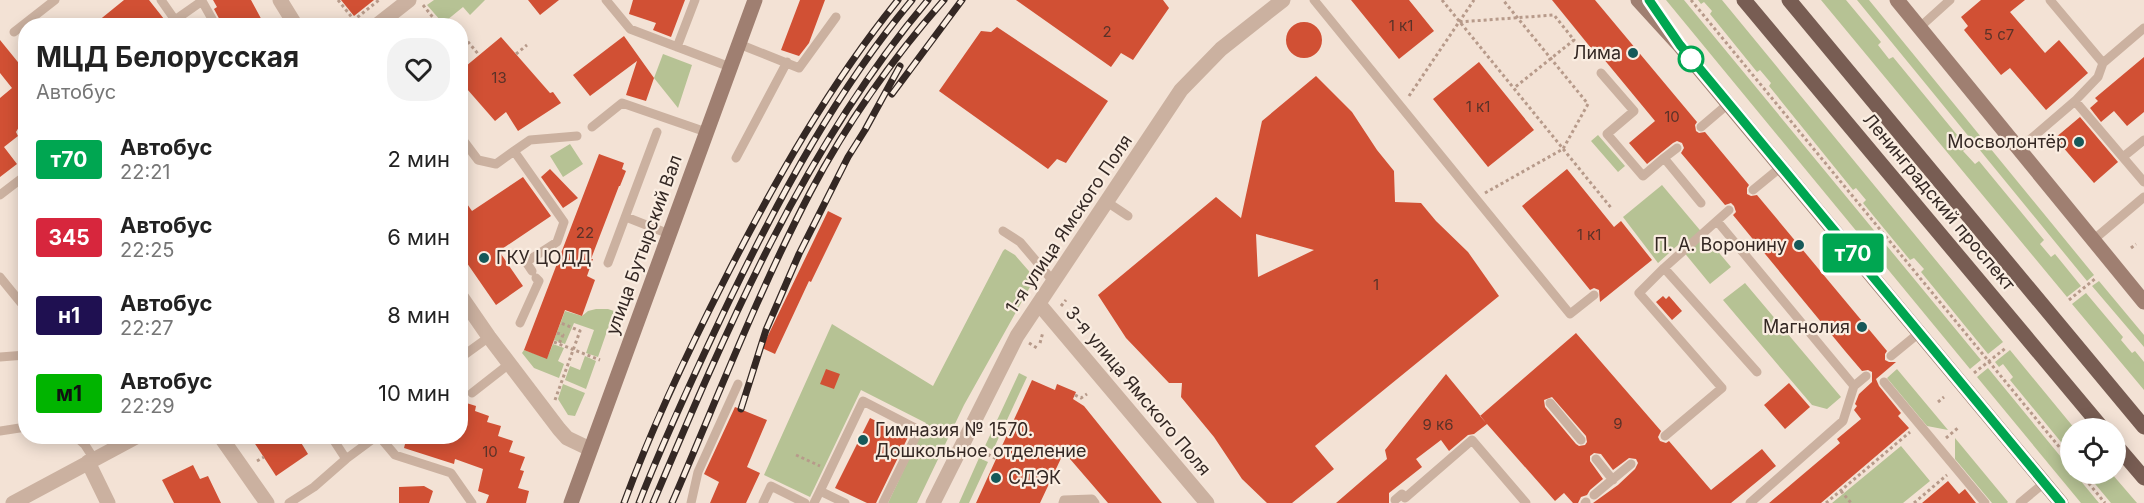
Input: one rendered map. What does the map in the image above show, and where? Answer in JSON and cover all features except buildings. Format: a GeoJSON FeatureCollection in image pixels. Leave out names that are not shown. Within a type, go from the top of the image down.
{"type":"FeatureCollection","features":[{"type":"Feature","properties":{"kind":"main road","name":"улица Бутырский Вал"},"geometry":{"type":"LineString","coordinates":[[571,503],[755,0]]}},
{"type":"Feature","properties":{"kind":"main road"},"geometry":{"type":"LineString","coordinates":[[1638,0],[1680,45],[2061,503]]}},
{"type":"Feature","properties":{"kind":"main road"},"geometry":{"type":"LineString","coordinates":[[1649,0],[1680,45]]}},
{"type":"Feature","properties":{"kind":"main road","name":"Ленинградский проспект"},"geometry":{"type":"LineString","coordinates":[[1744,0],[2094,418]]}},
{"type":"Feature","properties":{"kind":"main road","name":"Ленинградский проспект"},"geometry":{"type":"LineString","coordinates":[[1789,0],[2144,427]]}},
{"type":"Feature","properties":{"kind":"main road"},"geometry":{"type":"LineString","coordinates":[[1898,0],[2144,302]]}},
{"type":"Feature","properties":{"kind":"main road"},"geometry":{"type":"LineString","coordinates":[[2126,457],[2144,478]]}},
{"type":"Feature","properties":{"kind":"street"},"geometry":{"type":"LineString","coordinates":[[280,0],[291,18]]}},
{"type":"Feature","properties":{"kind":"street","name":"1-я улица Ямского Поля"},"geometry":{"type":"LineString","coordinates":[[933,503],[1017,336],[1181,90],[1221,49],[1283,0]]}},
{"type":"Feature","properties":{"kind":"street"},"geometry":{"type":"LineString","coordinates":[[389,18],[416,2]]}},
{"type":"Feature","properties":{"kind":"street","name":"3-я улица Ямского Поля"},"geometry":{"type":"LineString","coordinates":[[1039,304],[1207,503]]}},
{"type":"Feature","properties":{"kind":"street"},"geometry":{"type":"LineString","coordinates":[[468,307],[559,429],[567,438],[590,449]]}},
{"type":"Feature","properties":{"kind":"street"},"geometry":{"type":"LineString","coordinates":[[13,503],[91,460],[115,444]]}},
{"type":"Feature","properties":{"kind":"street"},"geometry":{"type":"LineString","coordinates":[[226,444],[267,503]]}},
{"type":"Feature","properties":{"kind":"street"},"geometry":{"type":"LineString","coordinates":[[91,460],[108,503]]}},
{"type":"Feature","properties":{"kind":"lane"},"geometry":{"type":"LineString","coordinates":[[32,18],[55,0]]}},
{"type":"Feature","properties":{"kind":"lane"},"geometry":{"type":"LineString","coordinates":[[161,0],[171,18]]}},
{"type":"Feature","properties":{"kind":"lane"},"geometry":{"type":"LineString","coordinates":[[180,18],[202,0],[212,18]]}},
{"type":"Feature","properties":{"kind":"lane"},"geometry":{"type":"LineString","coordinates":[[606,0],[630,29],[730,67]]}},
{"type":"Feature","properties":{"kind":"lane"},"geometry":{"type":"LineString","coordinates":[[677,47],[695,0]]}},
{"type":"Feature","properties":{"kind":"lane"},"geometry":{"type":"LineString","coordinates":[[1314,0],[1570,314],[1594,295]]}},
{"type":"Feature","properties":{"kind":"lane"},"geometry":{"type":"LineString","coordinates":[[1920,27],[1950,0]]}},
{"type":"Feature","properties":{"kind":"lane"},"geometry":{"type":"LineString","coordinates":[[2050,0],[2103,63]]}},
{"type":"Feature","properties":{"kind":"lane"},"geometry":{"type":"LineString","coordinates":[[739,44],[800,68],[836,17]]}},
{"type":"Feature","properties":{"kind":"lane"},"geometry":{"type":"LineString","coordinates":[[2019,149],[2075,100],[2098,77],[2103,63],[2144,28]]}},
{"type":"Feature","properties":{"kind":"lane"},"geometry":{"type":"LineString","coordinates":[[14,32],[18,29]]}},
{"type":"Feature","properties":{"kind":"lane"},"geometry":{"type":"LineString","coordinates":[[736,158],[786,62]]}},
{"type":"Feature","properties":{"kind":"lane"},"geometry":{"type":"LineString","coordinates":[[1601,73],[1634,111],[1607,134],[1643,176],[1677,148]]}},
{"type":"Feature","properties":{"kind":"lane"},"geometry":{"type":"LineString","coordinates":[[2075,100],[2144,183]]}},
{"type":"Feature","properties":{"kind":"lane"},"geometry":{"type":"LineString","coordinates":[[592,127],[622,103],[706,132]]}},
{"type":"Feature","properties":{"kind":"lane"},"geometry":{"type":"LineString","coordinates":[[1701,127],[1728,104]]}},
{"type":"Feature","properties":{"kind":"lane"},"geometry":{"type":"LineString","coordinates":[[608,263],[657,132]]}},
{"type":"Feature","properties":{"kind":"lane"},"geometry":{"type":"LineString","coordinates":[[468,147],[478,160],[496,164],[530,140],[577,136]]}},
{"type":"Feature","properties":{"kind":"lane"},"geometry":{"type":"LineString","coordinates":[[2123,158],[2144,140]]}},
{"type":"Feature","properties":{"kind":"lane"},"geometry":{"type":"LineString","coordinates":[[514,151],[564,222],[557,242],[526,262],[539,281],[520,323]]}},
{"type":"Feature","properties":{"kind":"lane"},"geometry":{"type":"LineString","coordinates":[[1665,158],[1701,203]]}},
{"type":"Feature","properties":{"kind":"lane"},"geometry":{"type":"LineString","coordinates":[[1754,190],[1781,167]]}},
{"type":"Feature","properties":{"kind":"lane"},"geometry":{"type":"LineString","coordinates":[[0,195],[18,181]]}},
{"type":"Feature","properties":{"kind":"lane"},"geometry":{"type":"LineString","coordinates":[[2092,241],[2144,197]]}},
{"type":"Feature","properties":{"kind":"lane"},"geometry":{"type":"LineString","coordinates":[[1107,202],[1128,216]]}},
{"type":"Feature","properties":{"kind":"lane"},"geometry":{"type":"LineString","coordinates":[[1665,436],[1722,388],[1639,293],[1729,210]]}},
{"type":"Feature","properties":{"kind":"lane"},"geometry":{"type":"LineString","coordinates":[[626,217],[669,234]]}},
{"type":"Feature","properties":{"kind":"lane"},"geometry":{"type":"LineString","coordinates":[[1717,221],[1854,386]]}},
{"type":"Feature","properties":{"kind":"lane"},"geometry":{"type":"LineString","coordinates":[[1003,231],[1020,242],[1053,281]]}},
{"type":"Feature","properties":{"kind":"lane"},"geometry":{"type":"LineString","coordinates":[[1664,268],[1757,372]]}},
{"type":"Feature","properties":{"kind":"lane"},"geometry":{"type":"LineString","coordinates":[[0,277],[18,299]]}},
{"type":"Feature","properties":{"kind":"lane"},"geometry":{"type":"LineString","coordinates":[[1891,356],[1919,333]]}},
{"type":"Feature","properties":{"kind":"lane"},"geometry":{"type":"LineString","coordinates":[[468,352],[489,337]]}},
{"type":"Feature","properties":{"kind":"lane"},"geometry":{"type":"LineString","coordinates":[[0,357],[18,356]]}},
{"type":"Feature","properties":{"kind":"lane"},"geometry":{"type":"LineString","coordinates":[[472,393],[509,364]]}},
{"type":"Feature","properties":{"kind":"lane"},"geometry":{"type":"LineString","coordinates":[[1750,503],[1843,421],[1854,386],[1866,376]]}},
{"type":"Feature","properties":{"kind":"lane"},"geometry":{"type":"LineString","coordinates":[[1884,382],[1985,503]]}},
{"type":"Feature","properties":{"kind":"lane"},"geometry":{"type":"LineString","coordinates":[[691,503],[698,472],[738,384]]}},
{"type":"Feature","properties":{"kind":"lane"},"geometry":{"type":"LineString","coordinates":[[814,503],[862,401],[919,430],[883,503]]}},
{"type":"Feature","properties":{"kind":"lane"},"geometry":{"type":"LineString","coordinates":[[1550,403],[1581,440]]}},
{"type":"Feature","properties":{"kind":"lane"},"geometry":{"type":"LineString","coordinates":[[0,431],[18,428]]}},
{"type":"Feature","properties":{"kind":"lane"},"geometry":{"type":"LineString","coordinates":[[1403,500],[1472,440],[1526,503]]}},
{"type":"Feature","properties":{"kind":"lane"},"geometry":{"type":"LineString","coordinates":[[85,444],[91,460]]}},
{"type":"Feature","properties":{"kind":"lane"},"geometry":{"type":"LineString","coordinates":[[336,444],[346,459]]}},
{"type":"Feature","properties":{"kind":"lane"},"geometry":{"type":"LineString","coordinates":[[289,503],[314,487],[366,444]]}},
{"type":"Feature","properties":{"kind":"lane"},"geometry":{"type":"LineString","coordinates":[[385,444],[395,455],[451,473],[472,503]]}},
{"type":"Feature","properties":{"kind":"lane"},"geometry":{"type":"LineString","coordinates":[[1596,459],[1613,480]]}},
{"type":"Feature","properties":{"kind":"lane"},"geometry":{"type":"LineString","coordinates":[[1594,495],[1631,464]]}},
{"type":"Feature","properties":{"kind":"lane"},"geometry":{"type":"LineString","coordinates":[[2020,503],[2044,483]]}},
{"type":"Feature","properties":{"kind":"lane"},"geometry":{"type":"LineString","coordinates":[[763,503],[771,486],[806,503]]}},
{"type":"Feature","properties":{"kind":"lane"},"geometry":{"type":"LineString","coordinates":[[820,491],[845,503]]}},
{"type":"Feature","properties":{"kind":"lane"},"geometry":{"type":"LineString","coordinates":[[1063,503],[1064,500],[1092,499],[1095,503]]}},
{"type":"Feature","properties":{"kind":"path"},"geometry":{"type":"LineString","coordinates":[[338,0],[352,18]]}},
{"type":"Feature","properties":{"kind":"path"},"geometry":{"type":"LineString","coordinates":[[356,18],[379,0]]}},
{"type":"Feature","properties":{"kind":"path"},"geometry":{"type":"LineString","coordinates":[[1442,0],[1612,209]]}},
{"type":"Feature","properties":{"kind":"path"},"geometry":{"type":"LineString","coordinates":[[1401,107],[1474,0]]}},
{"type":"Feature","properties":{"kind":"path"},"geometry":{"type":"LineString","coordinates":[[1477,200],[1490,190],[1563,149],[1588,104],[1503,0]]}},
{"type":"Feature","properties":{"kind":"path"},"geometry":{"type":"LineString","coordinates":[[1691,0],[2060,448]]}},
{"type":"Feature","properties":{"kind":"path"},"geometry":{"type":"LineString","coordinates":[[416,2],[433,18]]}},
{"type":"Feature","properties":{"kind":"path"},"geometry":{"type":"LineString","coordinates":[[1459,22],[1554,15],[1574,40],[1514,88]]}},
{"type":"Feature","properties":{"kind":"path"},"geometry":{"type":"LineString","coordinates":[[468,42],[479,55]]}},
{"type":"Feature","properties":{"kind":"path"},"geometry":{"type":"LineString","coordinates":[[516,54],[527,45]]}},
{"type":"Feature","properties":{"kind":"path"},"geometry":{"type":"LineString","coordinates":[[2131,248],[2136,244]]}},
{"type":"Feature","properties":{"kind":"path"},"geometry":{"type":"LineString","coordinates":[[2069,300],[2096,278]]}},
{"type":"Feature","properties":{"kind":"path"},"geometry":{"type":"LineString","coordinates":[[1061,306],[1066,300]]}},
{"type":"Feature","properties":{"kind":"path"},"geometry":{"type":"LineString","coordinates":[[554,401],[580,331],[561,323]]}},
{"type":"Feature","properties":{"kind":"path"},"geometry":{"type":"LineString","coordinates":[[1040,343],[1043,332]]}},
{"type":"Feature","properties":{"kind":"path"},"geometry":{"type":"LineString","coordinates":[[557,333],[562,335],[559,344]]}},
{"type":"Feature","properties":{"kind":"path"},"geometry":{"type":"LineString","coordinates":[[554,342],[600,360]]}},
{"type":"Feature","properties":{"kind":"path"},"geometry":{"type":"LineString","coordinates":[[1974,373],[2007,347]]}},
{"type":"Feature","properties":{"kind":"path"},"geometry":{"type":"LineString","coordinates":[[1075,395],[1082,398],[1087,394]]}},
{"type":"Feature","properties":{"kind":"path"},"geometry":{"type":"LineString","coordinates":[[1938,402],[1944,396]]}},
{"type":"Feature","properties":{"kind":"path"},"geometry":{"type":"LineString","coordinates":[[1826,503],[1919,424]]}},
{"type":"Feature","properties":{"kind":"path"},"geometry":{"type":"LineString","coordinates":[[963,443],[997,459]]}},
{"type":"Feature","properties":{"kind":"path"},"geometry":{"type":"LineString","coordinates":[[796,455],[829,471]]}},
{"type":"Feature","properties":{"kind":"path"},"geometry":{"type":"LineString","coordinates":[[1914,503],[1956,468]]}},
{"type":"Feature","properties":{"kind":"path"},"geometry":{"type":"LineString","coordinates":[[2089,484],[2105,503]]}},
{"type":"Feature","properties":{"kind":"path"},"geometry":{"type":"LineString","coordinates":[[1841,491],[1851,503]]}},
{"type":"Feature","properties":{"kind":"green space"},"geometry":{"type":"Polygon","coordinates":[[[434,0],[485,0],[470,15],[463,7],[450,18],[438,18],[427,5],[434,0]]]}},
{"type":"Feature","properties":{"kind":"green space"},"geometry":{"type":"Polygon","coordinates":[[[1666,0],[1684,0],[1981,360],[1970,369],[1666,0]]]}},
{"type":"Feature","properties":{"kind":"green space"},"geometry":{"type":"Polygon","coordinates":[[[1698,0],[1722,0],[2003,342],[1988,354],[1921,272],[1924,269],[1914,258],[1910,260],[1863,203],[1866,200],[1856,188],[1853,190],[1769,86],[1771,83],[1760,70],[1757,72],[1710,14],[1712,11],[1704,2],[1701,4],[1698,0]]]}},
{"type":"Feature","properties":{"kind":"green space"},"geometry":{"type":"Polygon","coordinates":[[[1821,0],[1846,0],[1881,42],[1878,45],[1889,59],[1893,57],[1967,147],[1963,151],[1975,164],[1979,161],[2044,240],[2040,244],[2051,257],[2055,254],[2081,286],[2067,297],[1821,0]]]}},
{"type":"Feature","properties":{"kind":"green space"},"geometry":{"type":"Polygon","coordinates":[[[1857,0],[1869,0],[2094,275],[2087,281],[1857,0]]]}},
{"type":"Feature","properties":{"kind":"green space"},"geometry":{"type":"Polygon","coordinates":[[[663,54],[692,65],[678,108],[654,78],[663,54]]]}},
{"type":"Feature","properties":{"kind":"green space"},"geometry":{"type":"Polygon","coordinates":[[[1598,135],[1625,166],[1618,172],[1591,141],[1598,135]]]}},
{"type":"Feature","properties":{"kind":"green space"},"geometry":{"type":"Polygon","coordinates":[[[570,144],[583,164],[563,177],[550,156],[570,144]]]}},
{"type":"Feature","properties":{"kind":"green space"},"geometry":{"type":"Polygon","coordinates":[[[1662,185],[1731,267],[1710,284],[1678,245],[1658,263],[1623,217],[1662,185]]]}},
{"type":"Feature","properties":{"kind":"green space","name":"Гимназия № 1570. Дошкольное отделение"},"geometry":{"type":"Polygon","coordinates":[[[1005,249],[1015,255],[1035,278],[964,405],[917,503],[888,503],[926,423],[861,390],[810,497],[764,475],[832,324],[933,386],[1005,249]]]}},
{"type":"Feature","properties":{"kind":"green space"},"geometry":{"type":"Polygon","coordinates":[[[2099,281],[2144,335],[2144,347],[2092,286],[2099,281]]]}},
{"type":"Feature","properties":{"kind":"green space"},"geometry":{"type":"Polygon","coordinates":[[[1745,283],[1841,397],[1827,409],[1812,405],[1723,300],[1745,283]]]}},
{"type":"Feature","properties":{"kind":"green space"},"geometry":{"type":"Polygon","coordinates":[[[2086,293],[2123,337],[2121,340],[2144,362],[2144,390],[2072,304],[2086,293]]]}},
{"type":"Feature","properties":{"kind":"green space"},"geometry":{"type":"Polygon","coordinates":[[[596,309],[614,311],[598,357],[586,353],[594,330],[574,323],[565,344],[554,340],[565,311],[582,316],[596,309]]]}},
{"type":"Feature","properties":{"kind":"green space"},"geometry":{"type":"Polygon","coordinates":[[[553,344],[564,348],[558,361],[564,364],[559,378],[534,368],[522,353],[524,350],[547,358],[553,344]]]}},
{"type":"Feature","properties":{"kind":"green space"},"geometry":{"type":"Polygon","coordinates":[[[2010,350],[2066,418],[2060,418],[2060,441],[2010,380],[2013,377],[2003,364],[1999,367],[1995,362],[2010,350]]]}},
{"type":"Feature","properties":{"kind":"green space"},"geometry":{"type":"Polygon","coordinates":[[[585,356],[596,361],[586,389],[565,380],[570,366],[580,370],[585,356]]]}},
{"type":"Feature","properties":{"kind":"green space"},"geometry":{"type":"Polygon","coordinates":[[[1988,368],[2060,456],[2060,478],[1977,377],[1988,368]]]}},
{"type":"Feature","properties":{"kind":"green space"},"geometry":{"type":"Polygon","coordinates":[[[1897,369],[1948,430],[1927,426],[1887,378],[1897,369]]]}},
{"type":"Feature","properties":{"kind":"green space"},"geometry":{"type":"Polygon","coordinates":[[[1019,373],[1027,377],[993,450],[985,446],[1019,373]]]}},
{"type":"Feature","properties":{"kind":"green space"},"geometry":{"type":"Polygon","coordinates":[[[563,384],[585,393],[575,416],[568,415],[558,399],[563,384]]]}},
{"type":"Feature","properties":{"kind":"green space"},"geometry":{"type":"Polygon","coordinates":[[[1955,438],[2007,503],[1992,503],[1955,459],[1955,438]]]}},
{"type":"Feature","properties":{"kind":"green space"},"geometry":{"type":"Polygon","coordinates":[[[1901,446],[1930,481],[1903,503],[1832,503],[1901,446]]]}},
{"type":"Feature","properties":{"kind":"green space"},"geometry":{"type":"Polygon","coordinates":[[[979,458],[988,462],[969,503],[959,503],[979,458]]]}},
{"type":"Feature","properties":{"kind":"green space"},"geometry":{"type":"Polygon","coordinates":[[[2065,484],[2083,484],[2099,503],[2081,503],[2065,484]]]}},
{"type":"Feature","properties":{"kind":"green space"},"geometry":{"type":"Polygon","coordinates":[[[2095,484],[2121,484],[2137,503],[2111,503],[2095,484]]]}},
{"type":"Feature","properties":{"kind":"railway"},"geometry":{"type":"LineString","coordinates":[[624,503],[647,444],[685,359],[765,203],[805,133],[849,65],[898,0]]}},
{"type":"Feature","properties":{"kind":"railway"},"geometry":{"type":"LineString","coordinates":[[639,503],[706,349],[790,182],[859,70],[912,0]]}},
{"type":"Feature","properties":{"kind":"railway"},"geometry":{"type":"LineString","coordinates":[[653,503],[740,306],[806,178],[843,116],[884,57],[928,0]]}},
{"type":"Feature","properties":{"kind":"railway"},"geometry":{"type":"LineString","coordinates":[[672,503],[756,307],[811,191],[872,92],[944,0]]}},
{"type":"Feature","properties":{"kind":"railway"},"geometry":{"type":"LineString","coordinates":[[892,94],[962,0]]}},
{"type":"Feature","properties":{"kind":"railway"},"geometry":{"type":"LineString","coordinates":[[741,409],[766,330],[799,254],[848,157],[900,66]]}},
{"type":"Feature","properties":{"kind":"bus line","name":"т70"},"geometry":{"type":"LineString","coordinates":[[1649,0],[1680,45],[2061,503]]}},
{"type":"Feature","properties":{"kind":"place","name":"Лима"},"geometry":{"type":"Point","coordinates":[1633,53]}},
{"type":"Feature","properties":{"kind":"place","name":"Мосволонтёр"},"geometry":{"type":"Point","coordinates":[2079,142]}},
{"type":"Feature","properties":{"kind":"place","name":"П. А. Воронину"},"geometry":{"type":"Point","coordinates":[1799,245]}},
{"type":"Feature","properties":{"kind":"place","name":"ГКУ ЦОДД"},"geometry":{"type":"Point","coordinates":[484,258]}},
{"type":"Feature","properties":{"kind":"place","name":"Магнолия"},"geometry":{"type":"Point","coordinates":[1862,327]}},
{"type":"Feature","properties":{"kind":"place","name":"Гимназия № 1570. Дошкольное отделение"},"geometry":{"type":"Point","coordinates":[863,440]}},
{"type":"Feature","properties":{"kind":"place","name":"СДЭК"},"geometry":{"type":"Point","coordinates":[996,478]}}]}
